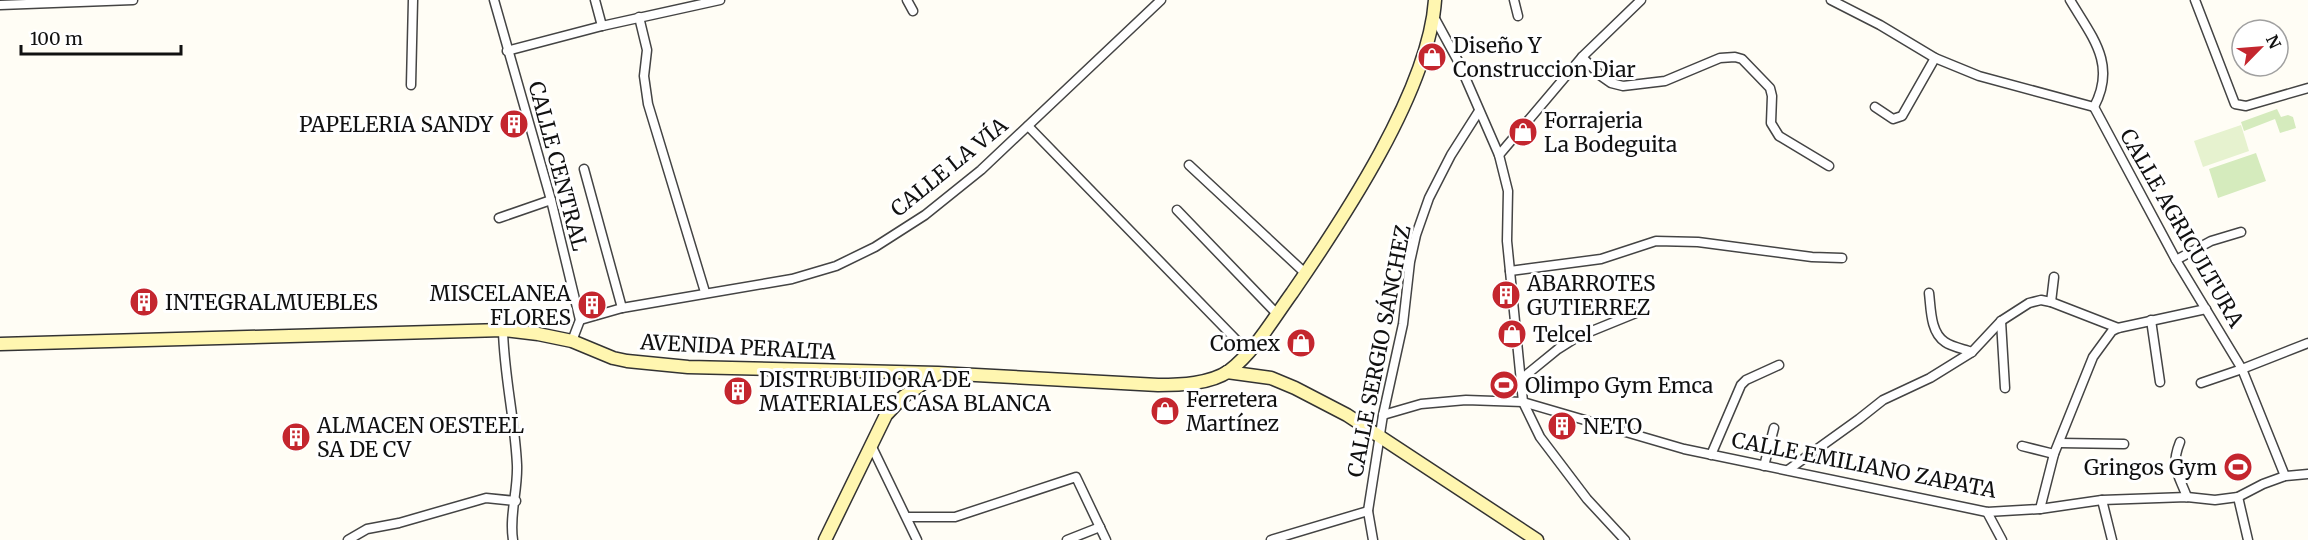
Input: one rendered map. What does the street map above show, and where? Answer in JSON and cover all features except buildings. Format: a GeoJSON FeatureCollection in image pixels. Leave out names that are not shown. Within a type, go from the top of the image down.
{"type":"FeatureCollection","features":[{"type":"Feature","properties":{"kind":"street"},"geometry":{"type":"LineString","coordinates":[[0,6],[133,0]]}},
{"type":"Feature","properties":{"kind":"street"},"geometry":{"type":"LineString","coordinates":[[411,85],[413,0]]}},
{"type":"Feature","properties":{"kind":"street","name":"CALLE CENTRAL"},"geometry":{"type":"LineString","coordinates":[[494,0],[551,200],[579,320]]}},
{"type":"Feature","properties":{"kind":"street"},"geometry":{"type":"LineString","coordinates":[[595,0],[603,26]]}},
{"type":"Feature","properties":{"kind":"street"},"geometry":{"type":"LineString","coordinates":[[507,51],[639,17],[720,0]]}},
{"type":"Feature","properties":{"kind":"street"},"geometry":{"type":"LineString","coordinates":[[906,0],[913,11]]}},
{"type":"Feature","properties":{"kind":"street","name":"CALLE LA VÍA"},"geometry":{"type":"LineString","coordinates":[[579,320],[622,308],[705,292],[792,279],[836,266],[875,247],[925,215],[981,170],[1161,0]]}},
{"type":"Feature","properties":{"kind":"street"},"geometry":{"type":"LineString","coordinates":[[1227,372],[1263,335],[1337,225],[1388,137],[1417,74],[1434,18],[1435,0]]}},
{"type":"Feature","properties":{"kind":"street"},"geometry":{"type":"LineString","coordinates":[[1514,0],[1518,16]]}},
{"type":"Feature","properties":{"kind":"street"},"geometry":{"type":"LineString","coordinates":[[1499,154],[1582,57],[1641,0]]}},
{"type":"Feature","properties":{"kind":"street"},"geometry":{"type":"LineString","coordinates":[[1831,0],[1880,25],[1935,58],[1979,76],[2094,107],[2105,79],[2103,61],[2094,39],[2070,0]]}},
{"type":"Feature","properties":{"kind":"street"},"geometry":{"type":"LineString","coordinates":[[2195,0],[2235,104],[2246,106],[2308,88]]}},
{"type":"Feature","properties":{"kind":"street"},"geometry":{"type":"LineString","coordinates":[[639,17],[647,50],[644,76],[648,104],[705,292]]}},
{"type":"Feature","properties":{"kind":"street"},"geometry":{"type":"LineString","coordinates":[[1434,18],[1458,61],[1499,154],[1508,191],[1507,241],[1523,402],[1540,437],[1587,499],[1625,540]]}},
{"type":"Feature","properties":{"kind":"street"},"geometry":{"type":"LineString","coordinates":[[1582,57],[1601,76],[1611,83],[1623,86],[1665,81],[1720,58],[1742,59],[1770,88],[1771,123],[1779,136],[1828,166]]}},
{"type":"Feature","properties":{"kind":"street"},"geometry":{"type":"LineString","coordinates":[[1875,107],[1893,119],[1902,116],[1935,58]]}},
{"type":"Feature","properties":{"kind":"street","name":"CALLE AGRICULTURA"},"geometry":{"type":"LineString","coordinates":[[2094,107],[2176,260],[2242,369],[2285,476]]}},
{"type":"Feature","properties":{"kind":"street","name":"CALLE SERGIO SÁNCHEZ"},"geometry":{"type":"LineString","coordinates":[[1373,540],[1368,511],[1383,415],[1403,324],[1410,262],[1416,235],[1429,198],[1451,155],[1479,111]]}},
{"type":"Feature","properties":{"kind":"street"},"geometry":{"type":"LineString","coordinates":[[1028,126],[1248,352]]}},
{"type":"Feature","properties":{"kind":"street"},"geometry":{"type":"LineString","coordinates":[[1189,165],[1305,273]]}},
{"type":"Feature","properties":{"kind":"street"},"geometry":{"type":"LineString","coordinates":[[584,169],[622,308]]}},
{"type":"Feature","properties":{"kind":"street"},"geometry":{"type":"LineString","coordinates":[[499,218],[551,200]]}},
{"type":"Feature","properties":{"kind":"street"},"geometry":{"type":"LineString","coordinates":[[1177,210],[1277,314]]}},
{"type":"Feature","properties":{"kind":"street"},"geometry":{"type":"LineString","coordinates":[[2176,260],[2211,241],[2241,232]]}},
{"type":"Feature","properties":{"kind":"street"},"geometry":{"type":"LineString","coordinates":[[1510,271],[1601,259],[1656,241],[1698,242],[1842,258]]}},
{"type":"Feature","properties":{"kind":"street"},"geometry":{"type":"LineString","coordinates":[[2051,302],[2054,277]]}},
{"type":"Feature","properties":{"kind":"street"},"geometry":{"type":"LineString","coordinates":[[1929,292],[1933,325],[1937,332],[1944,341],[1972,351]]}},
{"type":"Feature","properties":{"kind":"street"},"geometry":{"type":"LineString","coordinates":[[1788,470],[1883,400],[1930,378],[1972,351],[2001,321],[2029,303],[2042,300],[2051,302],[2118,328]]}},
{"type":"Feature","properties":{"kind":"street"},"geometry":{"type":"LineString","coordinates":[[2040,509],[2054,454],[2093,357],[2112,331],[2151,320],[2206,309]]}},
{"type":"Feature","properties":{"kind":"street"},"geometry":{"type":"LineString","coordinates":[[1520,380],[1558,349],[1577,337],[1636,313]]}},
{"type":"Feature","properties":{"kind":"street"},"geometry":{"type":"LineString","coordinates":[[572,341],[579,320]]}},
{"type":"Feature","properties":{"kind":"street"},"geometry":{"type":"LineString","coordinates":[[2151,320],[2160,382]]}},
{"type":"Feature","properties":{"kind":"street"},"geometry":{"type":"LineString","coordinates":[[2001,321],[2005,388]]}},
{"type":"Feature","properties":{"kind":"street"},"geometry":{"type":"LineString","coordinates":[[503,330],[517,462],[516,501],[512,518],[513,540]]}},
{"type":"Feature","properties":{"kind":"street","name":"AVENIDA PERALTA"},"geometry":{"type":"LineString","coordinates":[[0,344],[503,330],[572,341],[627,361],[688,367],[938,373],[1158,386],[1199,381],[1227,372]]}},
{"type":"Feature","properties":{"kind":"street"},"geometry":{"type":"LineString","coordinates":[[2201,383],[2308,343]]}},
{"type":"Feature","properties":{"kind":"street"},"geometry":{"type":"LineString","coordinates":[[1711,455],[1741,385],[1746,380],[1779,365]]}},
{"type":"Feature","properties":{"kind":"street"},"geometry":{"type":"LineString","coordinates":[[1227,372],[1271,378],[1347,415],[1537,540]]}},
{"type":"Feature","properties":{"kind":"street"},"geometry":{"type":"LineString","coordinates":[[825,540],[886,415],[898,401],[938,373]]}},
{"type":"Feature","properties":{"kind":"street","name":"CALLE EMILIANO ZAPATA"},"geometry":{"type":"LineString","coordinates":[[1383,415],[1421,404],[1466,400],[1523,402],[1615,430],[1711,455],[1987,512],[2040,509],[2102,500],[2187,497],[2215,500],[2238,497],[2285,476],[2308,476]]}},
{"type":"Feature","properties":{"kind":"street"},"geometry":{"type":"LineString","coordinates":[[1764,466],[1774,428]]}},
{"type":"Feature","properties":{"kind":"street"},"geometry":{"type":"LineString","coordinates":[[2180,442],[2174,457],[2175,468],[2187,497]]}},
{"type":"Feature","properties":{"kind":"street"},"geometry":{"type":"LineString","coordinates":[[2060,443],[2124,444]]}},
{"type":"Feature","properties":{"kind":"street"},"geometry":{"type":"LineString","coordinates":[[871,445],[917,540]]}},
{"type":"Feature","properties":{"kind":"street"},"geometry":{"type":"LineString","coordinates":[[2022,446],[2054,454]]}},
{"type":"Feature","properties":{"kind":"street"},"geometry":{"type":"LineString","coordinates":[[907,517],[956,517],[1076,477],[1106,540]]}},
{"type":"Feature","properties":{"kind":"street"},"geometry":{"type":"LineString","coordinates":[[2238,497],[2248,540]]}},
{"type":"Feature","properties":{"kind":"street"},"geometry":{"type":"LineString","coordinates":[[348,540],[367,529],[399,523],[486,498],[516,501]]}},
{"type":"Feature","properties":{"kind":"street"},"geometry":{"type":"LineString","coordinates":[[2102,500],[2112,540]]}},
{"type":"Feature","properties":{"kind":"street"},"geometry":{"type":"LineString","coordinates":[[1271,540],[1368,511]]}},
{"type":"Feature","properties":{"kind":"street"},"geometry":{"type":"LineString","coordinates":[[1987,512],[2002,540]]}},
{"type":"Feature","properties":{"kind":"street"},"geometry":{"type":"LineString","coordinates":[[1067,540],[1100,527]]}},
{"type":"Feature","properties":{"kind":"green space"},"geometry":{"type":"Polygon","coordinates":[[[2277,109],[2281,117],[2288,115],[2293,117],[2296,128],[2280,133],[2275,119],[2244,131],[2241,122],[2277,109]]]}},
{"type":"Feature","properties":{"kind":"green space"},"geometry":{"type":"Polygon","coordinates":[[[2241,125],[2249,151],[2203,167],[2194,141],[2241,125]]]}},
{"type":"Feature","properties":{"kind":"green space"},"geometry":{"type":"Polygon","coordinates":[[[2256,153],[2266,181],[2218,198],[2209,169],[2256,153]]]}},
{"type":"Feature","properties":{"kind":"place","name":"Diseño Y Construccion Diar"},"geometry":{"type":"Point","coordinates":[1432,57]}},
{"type":"Feature","properties":{"kind":"place","name":"PAPELERIA SANDY"},"geometry":{"type":"Point","coordinates":[514,124]}},
{"type":"Feature","properties":{"kind":"place","name":"Forrajeria La Bodeguita"},"geometry":{"type":"Point","coordinates":[1523,132]}},
{"type":"Feature","properties":{"kind":"place","name":"ABARROTES GUTIERREZ"},"geometry":{"type":"Point","coordinates":[1506,295]}},
{"type":"Feature","properties":{"kind":"place","name":"INTEGRALMUEBLES"},"geometry":{"type":"Point","coordinates":[144,302]}},
{"type":"Feature","properties":{"kind":"place","name":"MISCELANEA FLORES"},"geometry":{"type":"Point","coordinates":[592,305]}},
{"type":"Feature","properties":{"kind":"place","name":"Telcel"},"geometry":{"type":"Point","coordinates":[1512,334]}},
{"type":"Feature","properties":{"kind":"place","name":"Comex"},"geometry":{"type":"Point","coordinates":[1301,343]}},
{"type":"Feature","properties":{"kind":"place","name":"Olimpo Gym Emca"},"geometry":{"type":"Point","coordinates":[1504,385]}},
{"type":"Feature","properties":{"kind":"place","name":"DISTRUBUIDORA DE MATERIALES CASA BLANCA"},"geometry":{"type":"Point","coordinates":[738,391]}},
{"type":"Feature","properties":{"kind":"place","name":"Ferretera Martínez"},"geometry":{"type":"Point","coordinates":[1165,411]}},
{"type":"Feature","properties":{"kind":"place","name":"NETO"},"geometry":{"type":"Point","coordinates":[1562,426]}},
{"type":"Feature","properties":{"kind":"place","name":"ALMACEN OESTEEL SA DE CV"},"geometry":{"type":"Point","coordinates":[296,437]}},
{"type":"Feature","properties":{"kind":"place","name":"Gringos Gym"},"geometry":{"type":"Point","coordinates":[2238,467]}}]}
